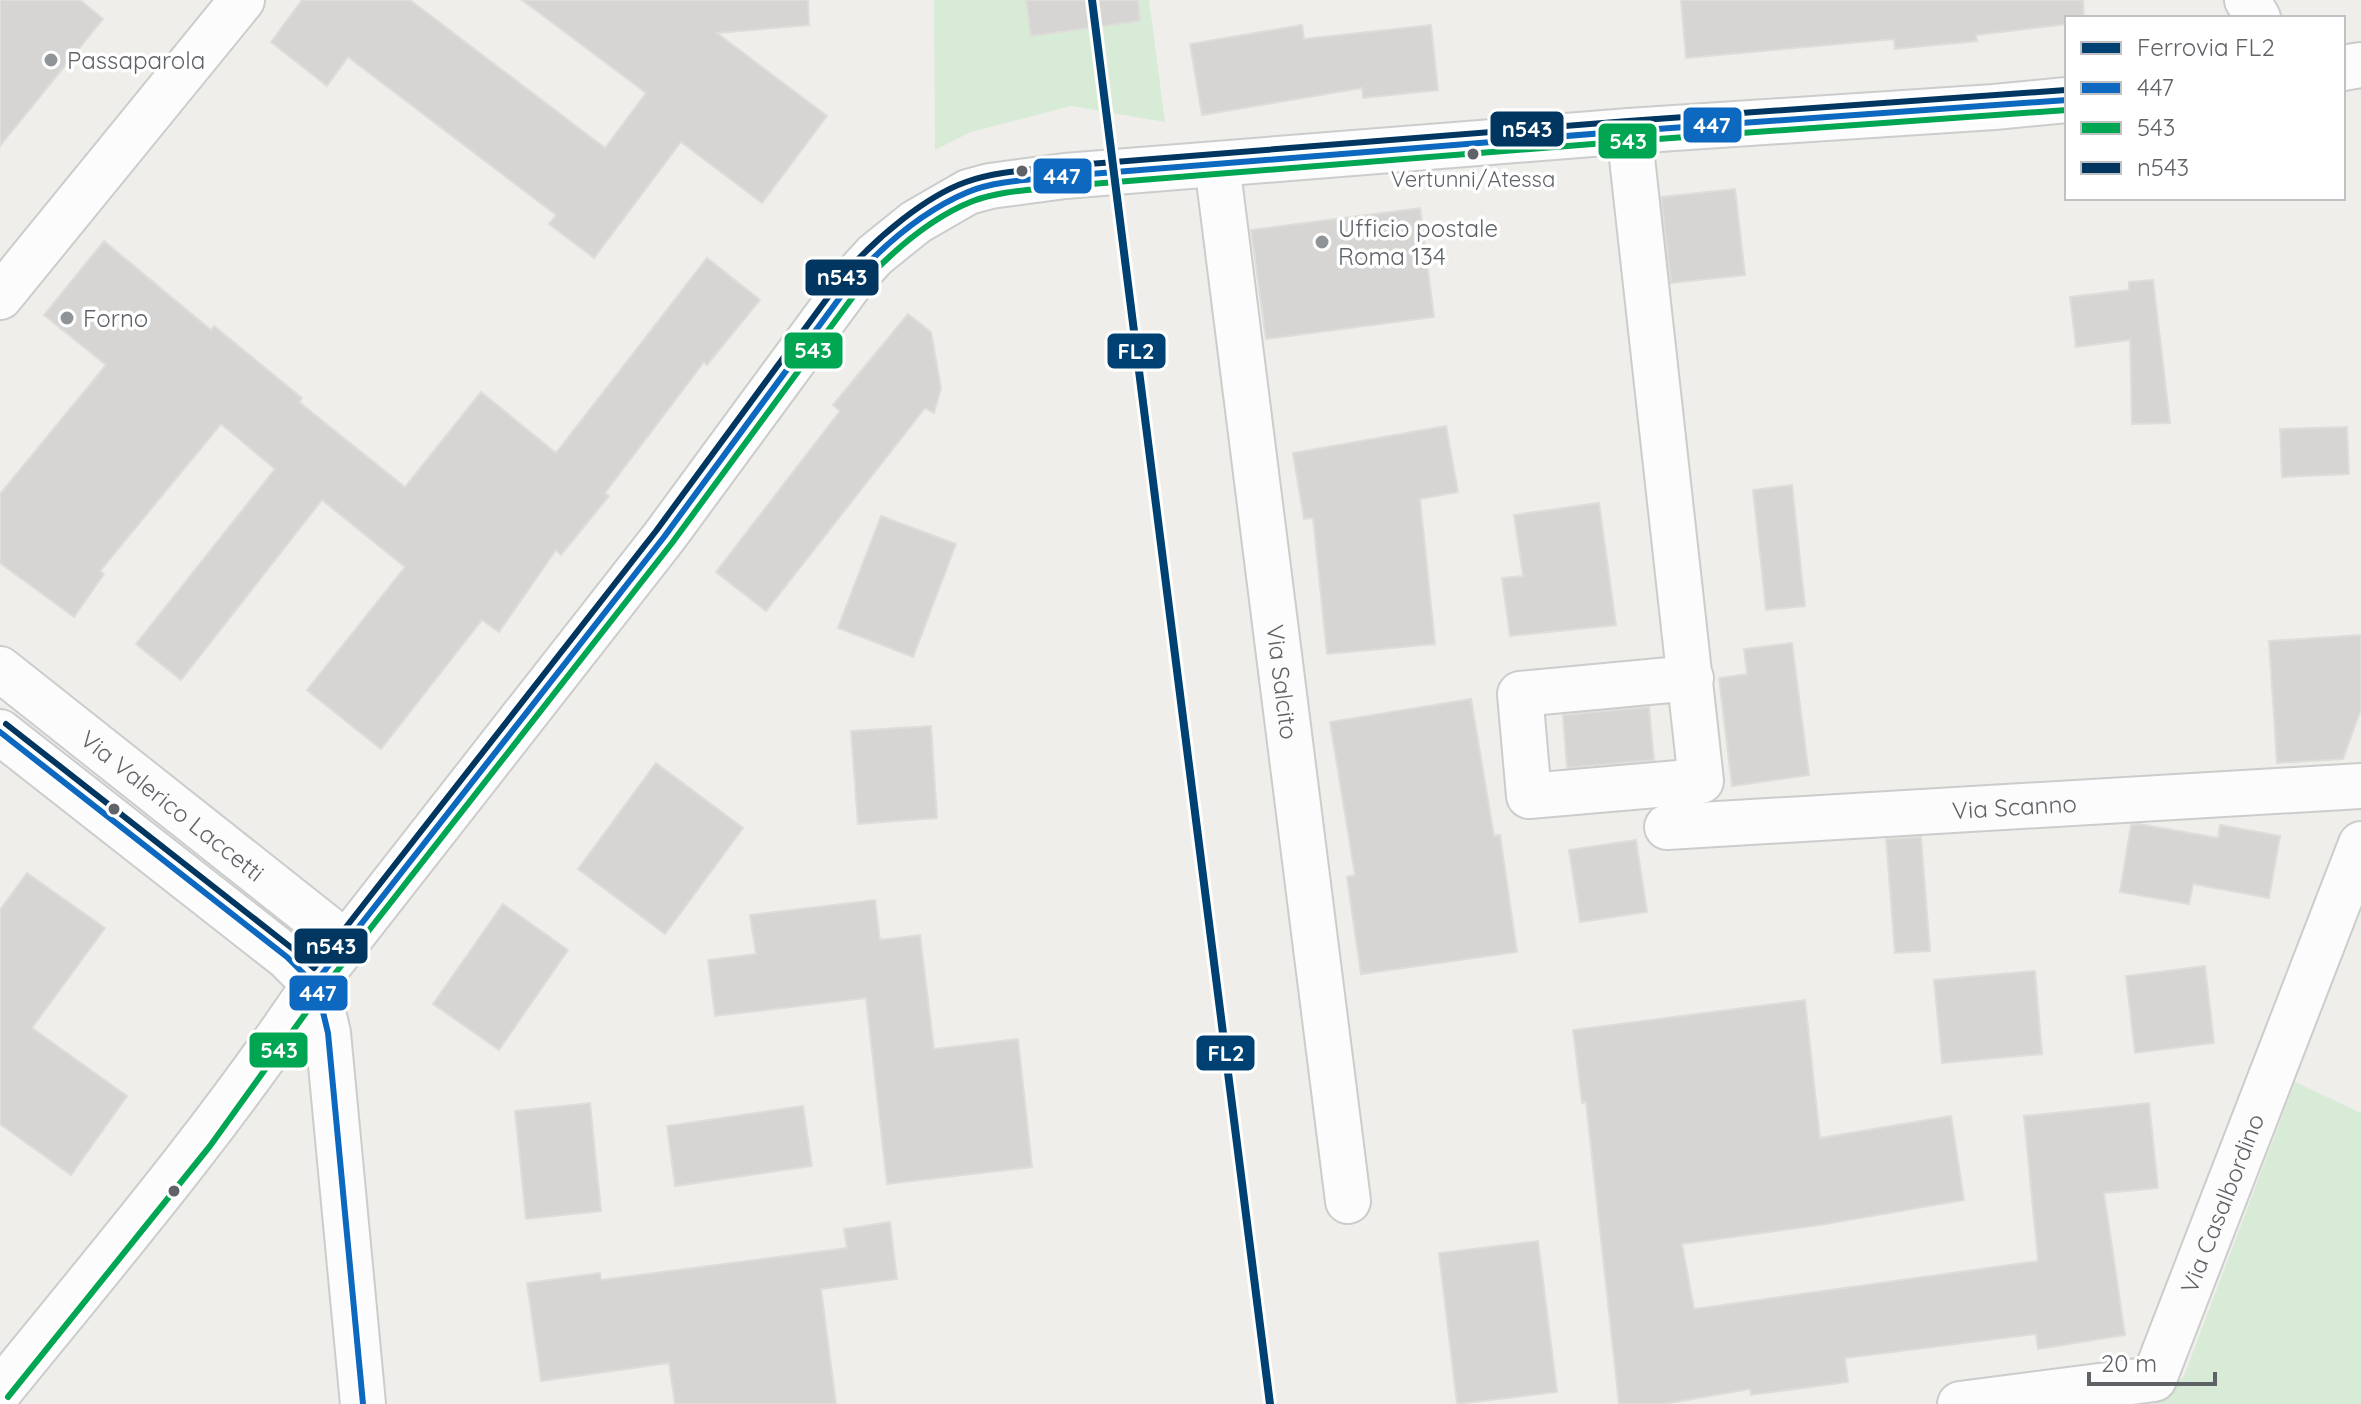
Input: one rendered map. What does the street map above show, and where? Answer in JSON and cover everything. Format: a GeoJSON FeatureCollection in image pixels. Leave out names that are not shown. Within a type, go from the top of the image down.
{"type":"FeatureCollection","features":[{"type":"Feature","properties":{"kind":"street"},"geometry":{"type":"LineString","coordinates":[[0,297],[242,0]]}},
{"type":"Feature","properties":{"kind":"street"},"geometry":{"type":"LineString","coordinates":[[0,1391],[229,1105],[268,1054],[315,983],[664,537],[855,277],[894,238],[940,206],[968,192],[990,186],[1050,178],[1629,131],[2065,100]]}},
{"type":"Feature","properties":{"kind":"street"},"geometry":{"type":"LineString","coordinates":[[1629,131],[1691,678]]}},
{"type":"Feature","properties":{"kind":"street","name":"Via Salcito"},"geometry":{"type":"LineString","coordinates":[[1217,164],[1348,1201]]}},
{"type":"Feature","properties":{"kind":"street","name":"Via Valerico Laccetti"},"geometry":{"type":"LineString","coordinates":[[0,669],[346,943]]}},
{"type":"Feature","properties":{"kind":"street","name":"Via Valerico Laccetti"},"geometry":{"type":"LineString","coordinates":[[0,732],[287,957],[315,983]]}},
{"type":"Feature","properties":{"kind":"street","name":"Via Scanno"},"geometry":{"type":"LineString","coordinates":[[1667,827],[2361,786]]}},
{"type":"Feature","properties":{"kind":"street"},"geometry":{"type":"LineString","coordinates":[[140,841],[158,839],[170,830],[173,814],[170,801]]}},
{"type":"Feature","properties":{"kind":"street","name":"Via Casalbordino"},"geometry":{"type":"LineString","coordinates":[[1960,1404],[2154,1379],[2361,844]]}},
{"type":"Feature","properties":{"kind":"street"},"geometry":{"type":"LineString","coordinates":[[315,983],[325,1016],[335,1083],[363,1404]]}},
{"type":"Feature","properties":{"kind":"green space"},"geometry":{"type":"Polygon","coordinates":[[[934,0],[1149,0],[1165,122],[1071,106],[971,132],[935,150],[934,0]]]}},
{"type":"Feature","properties":{"kind":"green space"},"geometry":{"type":"Polygon","coordinates":[[[2295,1082],[2361,1113],[2361,1404],[2154,1404],[2184,1376],[2295,1082]]]}},
{"type":"Feature","properties":{"kind":"building"},"geometry":{"type":"Polygon","coordinates":[[[0,0],[80,0],[103,19],[0,146],[0,0]]]}},
{"type":"Feature","properties":{"kind":"building"},"geometry":{"type":"Polygon","coordinates":[[[302,0],[410,0],[605,148],[646,93],[522,0],[808,0],[809,25],[717,33],[827,116],[762,203],[681,142],[594,258],[549,224],[556,215],[348,57],[327,86],[271,42],[302,0]]]}},
{"type":"Feature","properties":{"kind":"building"},"geometry":{"type":"Polygon","coordinates":[[[1026,0],[1138,0],[1140,21],[1031,36],[1026,0]]]}},
{"type":"Feature","properties":{"kind":"building"},"geometry":{"type":"Polygon","coordinates":[[[1681,0],[2083,0],[2084,16],[2065,16],[2065,24],[1976,35],[1977,41],[1895,49],[1894,39],[1686,58],[1681,0]]]}},
{"type":"Feature","properties":{"kind":"building"},"geometry":{"type":"Polygon","coordinates":[[[1302,25],[1304,39],[1431,25],[1438,90],[1363,98],[1362,88],[1202,115],[1190,44],[1302,25]]]}},
{"type":"Feature","properties":{"kind":"building"},"geometry":{"type":"Polygon","coordinates":[[[1735,189],[1745,275],[1671,283],[1661,197],[1735,189]]]}},
{"type":"Feature","properties":{"kind":"building"},"geometry":{"type":"Polygon","coordinates":[[[1420,208],[1434,317],[1266,339],[1251,230],[1420,208]]]}},
{"type":"Feature","properties":{"kind":"building"},"geometry":{"type":"Polygon","coordinates":[[[104,241],[211,330],[214,326],[302,398],[299,402],[405,487],[481,392],[556,453],[707,258],[760,300],[707,365],[704,362],[605,493],[609,496],[561,555],[556,550],[499,632],[482,620],[381,749],[307,690],[405,567],[322,500],[181,680],[136,644],[275,469],[221,424],[100,571],[104,574],[74,617],[0,563],[0,494],[106,365],[44,315],[104,241]]]}},
{"type":"Feature","properties":{"kind":"building"},"geometry":{"type":"Polygon","coordinates":[[[2153,280],[2170,423],[2132,424],[2130,340],[2076,347],[2070,297],[2129,290],[2129,282],[2153,280]]]}},
{"type":"Feature","properties":{"kind":"building"},"geometry":{"type":"Polygon","coordinates":[[[908,314],[931,332],[941,388],[934,413],[925,408],[766,611],[716,572],[840,411],[833,405],[908,314]]]}},
{"type":"Feature","properties":{"kind":"building"},"geometry":{"type":"Polygon","coordinates":[[[1446,426],[1458,492],[1420,499],[1435,644],[1327,654],[1313,518],[1304,519],[1293,453],[1446,426]]]}},
{"type":"Feature","properties":{"kind":"building"},"geometry":{"type":"Polygon","coordinates":[[[2347,427],[2349,474],[2282,477],[2280,429],[2347,427]]]}},
{"type":"Feature","properties":{"kind":"building"},"geometry":{"type":"Polygon","coordinates":[[[1792,485],[1805,606],[1766,610],[1753,490],[1792,485]]]}},
{"type":"Feature","properties":{"kind":"building"},"geometry":{"type":"Polygon","coordinates":[[[1599,503],[1616,625],[1510,636],[1502,578],[1523,576],[1514,515],[1599,503]]]}},
{"type":"Feature","properties":{"kind":"building"},"geometry":{"type":"Polygon","coordinates":[[[881,516],[956,544],[913,657],[838,628],[881,516]]]}},
{"type":"Feature","properties":{"kind":"building"},"geometry":{"type":"Polygon","coordinates":[[[2361,635],[2361,709],[2343,759],[2277,763],[2269,641],[2361,635]]]}},
{"type":"Feature","properties":{"kind":"building"},"geometry":{"type":"Polygon","coordinates":[[[1792,643],[1809,775],[1732,786],[1719,678],[1747,674],[1744,649],[1792,643]]]}},
{"type":"Feature","properties":{"kind":"building"},"geometry":{"type":"Polygon","coordinates":[[[1471,699],[1494,836],[1500,835],[1517,952],[1361,974],[1347,877],[1355,875],[1330,722],[1471,699]]]}},
{"type":"Feature","properties":{"kind":"building"},"geometry":{"type":"Polygon","coordinates":[[[1649,707],[1654,760],[1567,768],[1563,715],[1649,707]]]}},
{"type":"Feature","properties":{"kind":"building"},"geometry":{"type":"Polygon","coordinates":[[[931,726],[937,818],[858,824],[851,731],[931,726]]]}},
{"type":"Feature","properties":{"kind":"building"},"geometry":{"type":"Polygon","coordinates":[[[656,763],[743,828],[665,934],[578,869],[656,763]]]}},
{"type":"Feature","properties":{"kind":"building"},"geometry":{"type":"Polygon","coordinates":[[[2131,825],[2218,838],[2220,825],[2280,836],[2269,898],[2193,884],[2189,904],[2120,892],[2131,825]]]}},
{"type":"Feature","properties":{"kind":"building"},"geometry":{"type":"Polygon","coordinates":[[[1921,837],[1930,951],[1895,953],[1886,839],[1921,837]]]}},
{"type":"Feature","properties":{"kind":"building"},"geometry":{"type":"Polygon","coordinates":[[[1636,840],[1647,912],[1580,922],[1569,850],[1636,840]]]}},
{"type":"Feature","properties":{"kind":"building"},"geometry":{"type":"Polygon","coordinates":[[[27,873],[105,928],[32,1028],[127,1096],[71,1175],[0,1124],[0,910],[27,873]]]}},
{"type":"Feature","properties":{"kind":"building"},"geometry":{"type":"Polygon","coordinates":[[[875,900],[880,940],[920,935],[934,1049],[1018,1039],[1032,1167],[887,1184],[866,998],[715,1016],[708,960],[756,954],[750,915],[875,900]]]}},
{"type":"Feature","properties":{"kind":"building"},"geometry":{"type":"Polygon","coordinates":[[[503,904],[568,950],[499,1050],[433,1004],[503,904]]]}},
{"type":"Feature","properties":{"kind":"building"},"geometry":{"type":"Polygon","coordinates":[[[2205,966],[2214,1043],[2135,1053],[2126,976],[2205,966]]]}},
{"type":"Feature","properties":{"kind":"building"},"geometry":{"type":"Polygon","coordinates":[[[2035,971],[2042,1054],[1942,1063],[1934,980],[2035,971]]]}},
{"type":"Feature","properties":{"kind":"building"},"geometry":{"type":"Polygon","coordinates":[[[1805,1000],[1820,1138],[1951,1116],[1964,1200],[1820,1225],[1682,1244],[1694,1309],[2038,1261],[2024,1116],[2149,1103],[2158,1188],[2104,1193],[2125,1335],[2038,1349],[2036,1334],[1845,1358],[1848,1382],[1751,1395],[1750,1389],[1664,1404],[1619,1404],[1586,1102],[1582,1103],[1573,1030],[1805,1000]]]}},
{"type":"Feature","properties":{"kind":"building"},"geometry":{"type":"Polygon","coordinates":[[[590,1103],[601,1211],[526,1219],[515,1111],[590,1103]]]}},
{"type":"Feature","properties":{"kind":"building"},"geometry":{"type":"Polygon","coordinates":[[[803,1106],[812,1166],[675,1186],[667,1126],[803,1106]]]}},
{"type":"Feature","properties":{"kind":"building"},"geometry":{"type":"Polygon","coordinates":[[[890,1222],[897,1279],[821,1289],[836,1404],[675,1404],[669,1363],[541,1381],[527,1283],[600,1273],[601,1280],[847,1248],[844,1229],[890,1222]]]}},
{"type":"Feature","properties":{"kind":"building"},"geometry":{"type":"Polygon","coordinates":[[[1538,1241],[1557,1392],[1457,1404],[1439,1253],[1538,1241]]]}},
{"type":"Feature","properties":{"kind":"rail line","name":"FL2"},"geometry":{"type":"LineString","coordinates":[[1092,0],[1270,1404]]}},
{"type":"Feature","properties":{"kind":"transit line","name":"n543"},"geometry":{"type":"LineString","coordinates":[[6,724],[314,968],[656,531],[848,270],[902,220],[950,189],[990,175],[1064,166],[2065,90]]}},
{"type":"Feature","properties":{"kind":"transit line","name":"447"},"geometry":{"type":"LineString","coordinates":[[315,983],[664,537],[855,277],[907,228],[952,199],[991,185],[1065,176],[2065,100]]}},
{"type":"Feature","properties":{"kind":"transit line","name":"543"},"geometry":{"type":"LineString","coordinates":[[8,1397],[210,1146],[323,989],[672,543],[863,283],[900,248],[943,216],[973,201],[995,195],[1066,186],[2065,110]]}},
{"type":"Feature","properties":{"kind":"transit line","name":"447"},"geometry":{"type":"LineString","coordinates":[[0,732],[287,957],[317,987],[328,1033],[363,1404]]}},
{"type":"Feature","properties":{"kind":"place","name":"Passaparola"},"geometry":{"type":"Point","coordinates":[51,60]}},
{"type":"Feature","properties":{"kind":"place","name":"Vertunni/Atessa"},"geometry":{"type":"Point","coordinates":[1473,154]}},
{"type":"Feature","properties":{"kind":"place","name":"Ufficio postale Roma 134"},"geometry":{"type":"Point","coordinates":[1322,242]}},
{"type":"Feature","properties":{"kind":"place","name":"Forno"},"geometry":{"type":"Point","coordinates":[67,318]}}]}
